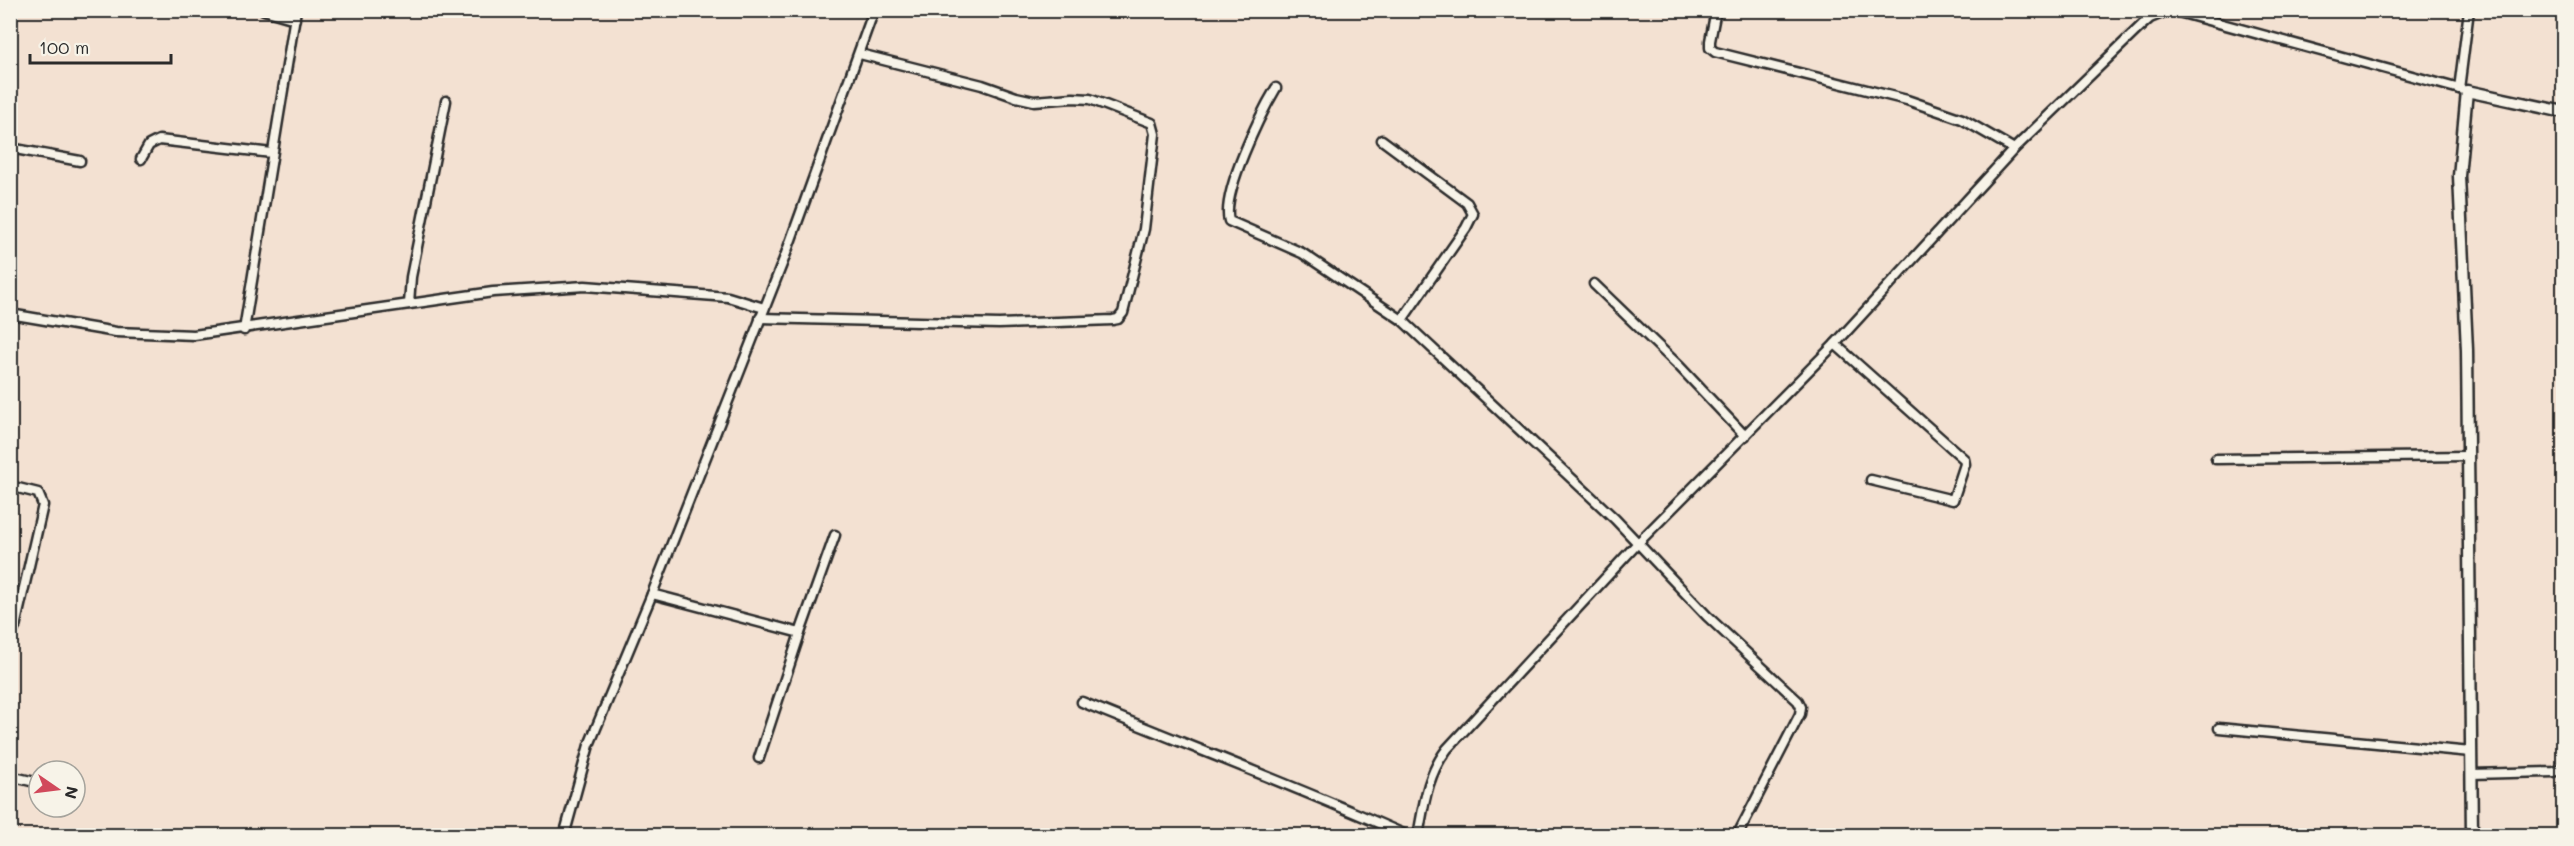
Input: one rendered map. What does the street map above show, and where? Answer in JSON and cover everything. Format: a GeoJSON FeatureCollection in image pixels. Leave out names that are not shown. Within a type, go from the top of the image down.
{"type":"FeatureCollection","features":[{"type":"Feature","properties":{"kind":"main road"},"geometry":{"type":"LineString","coordinates":[[2472,836],[2467,350],[2459,176],[2463,90],[2564,112]]}},
{"type":"Feature","properties":{"kind":"street"},"geometry":{"type":"LineString","coordinates":[[244,330],[295,15],[264,10]]}},
{"type":"Feature","properties":{"kind":"street"},"geometry":{"type":"LineString","coordinates":[[564,836],[589,745],[652,594],[764,308],[860,54],[874,10]]}},
{"type":"Feature","properties":{"kind":"street"},"geometry":{"type":"LineString","coordinates":[[1716,10],[1710,41],[1710,48],[1715,52],[1907,100],[1962,119],[2014,149]]}},
{"type":"Feature","properties":{"kind":"street"},"geometry":{"type":"LineString","coordinates":[[1418,836],[1426,791],[1431,775],[1443,754],[1637,544],[1835,344],[2014,149],[2150,18],[2170,10],[2463,90],[2469,10]]}},
{"type":"Feature","properties":{"kind":"street"},"geometry":{"type":"LineString","coordinates":[[760,318],[1021,324],[1113,320],[1118,319],[1123,313],[1143,229],[1155,134],[1152,123],[1090,99],[1034,101],[1016,98],[975,83],[860,54]]}},
{"type":"Feature","properties":{"kind":"street"},"geometry":{"type":"LineString","coordinates":[[1276,88],[1257,123],[1232,191],[1228,205],[1229,221],[1302,253],[1402,320],[1615,519],[1707,616],[1798,701],[1801,707],[1800,714],[1737,836]]}},
{"type":"Feature","properties":{"kind":"street"},"geometry":{"type":"LineString","coordinates":[[409,304],[411,277],[446,101]]}},
{"type":"Feature","properties":{"kind":"street"},"geometry":{"type":"LineString","coordinates":[[141,159],[148,145],[159,140],[272,153]]}},
{"type":"Feature","properties":{"kind":"street"},"geometry":{"type":"LineString","coordinates":[[1382,140],[1467,203],[1473,214],[1466,228],[1402,320]]}},
{"type":"Feature","properties":{"kind":"street"},"geometry":{"type":"LineString","coordinates":[[10,148],[80,161]]}},
{"type":"Feature","properties":{"kind":"street"},"geometry":{"type":"LineString","coordinates":[[1594,284],[1680,367],[1745,436]]}},
{"type":"Feature","properties":{"kind":"street"},"geometry":{"type":"LineString","coordinates":[[10,314],[92,329],[160,336],[194,335],[244,330],[494,292],[585,286],[718,296],[764,308]]}},
{"type":"Feature","properties":{"kind":"street"},"geometry":{"type":"LineString","coordinates":[[1835,344],[1964,459],[1965,464],[1953,500],[1871,480]]}},
{"type":"Feature","properties":{"kind":"street"},"geometry":{"type":"LineString","coordinates":[[2216,459],[2468,456]]}},
{"type":"Feature","properties":{"kind":"street"},"geometry":{"type":"LineString","coordinates":[[10,486],[38,493],[43,505],[15,627],[10,637]]}},
{"type":"Feature","properties":{"kind":"street"},"geometry":{"type":"LineString","coordinates":[[759,758],[835,535]]}},
{"type":"Feature","properties":{"kind":"street"},"geometry":{"type":"LineString","coordinates":[[652,594],[800,633]]}},
{"type":"Feature","properties":{"kind":"street"},"geometry":{"type":"LineString","coordinates":[[1082,702],[1222,760],[1325,799],[1408,836]]}},
{"type":"Feature","properties":{"kind":"street"},"geometry":{"type":"LineString","coordinates":[[2219,728],[2471,752]]}},
{"type":"Feature","properties":{"kind":"street"},"geometry":{"type":"LineString","coordinates":[[2471,774],[2554,772],[2564,768]]}},
{"type":"Feature","properties":{"kind":"street"},"geometry":{"type":"LineString","coordinates":[[10,776],[27,780]]}}]}
